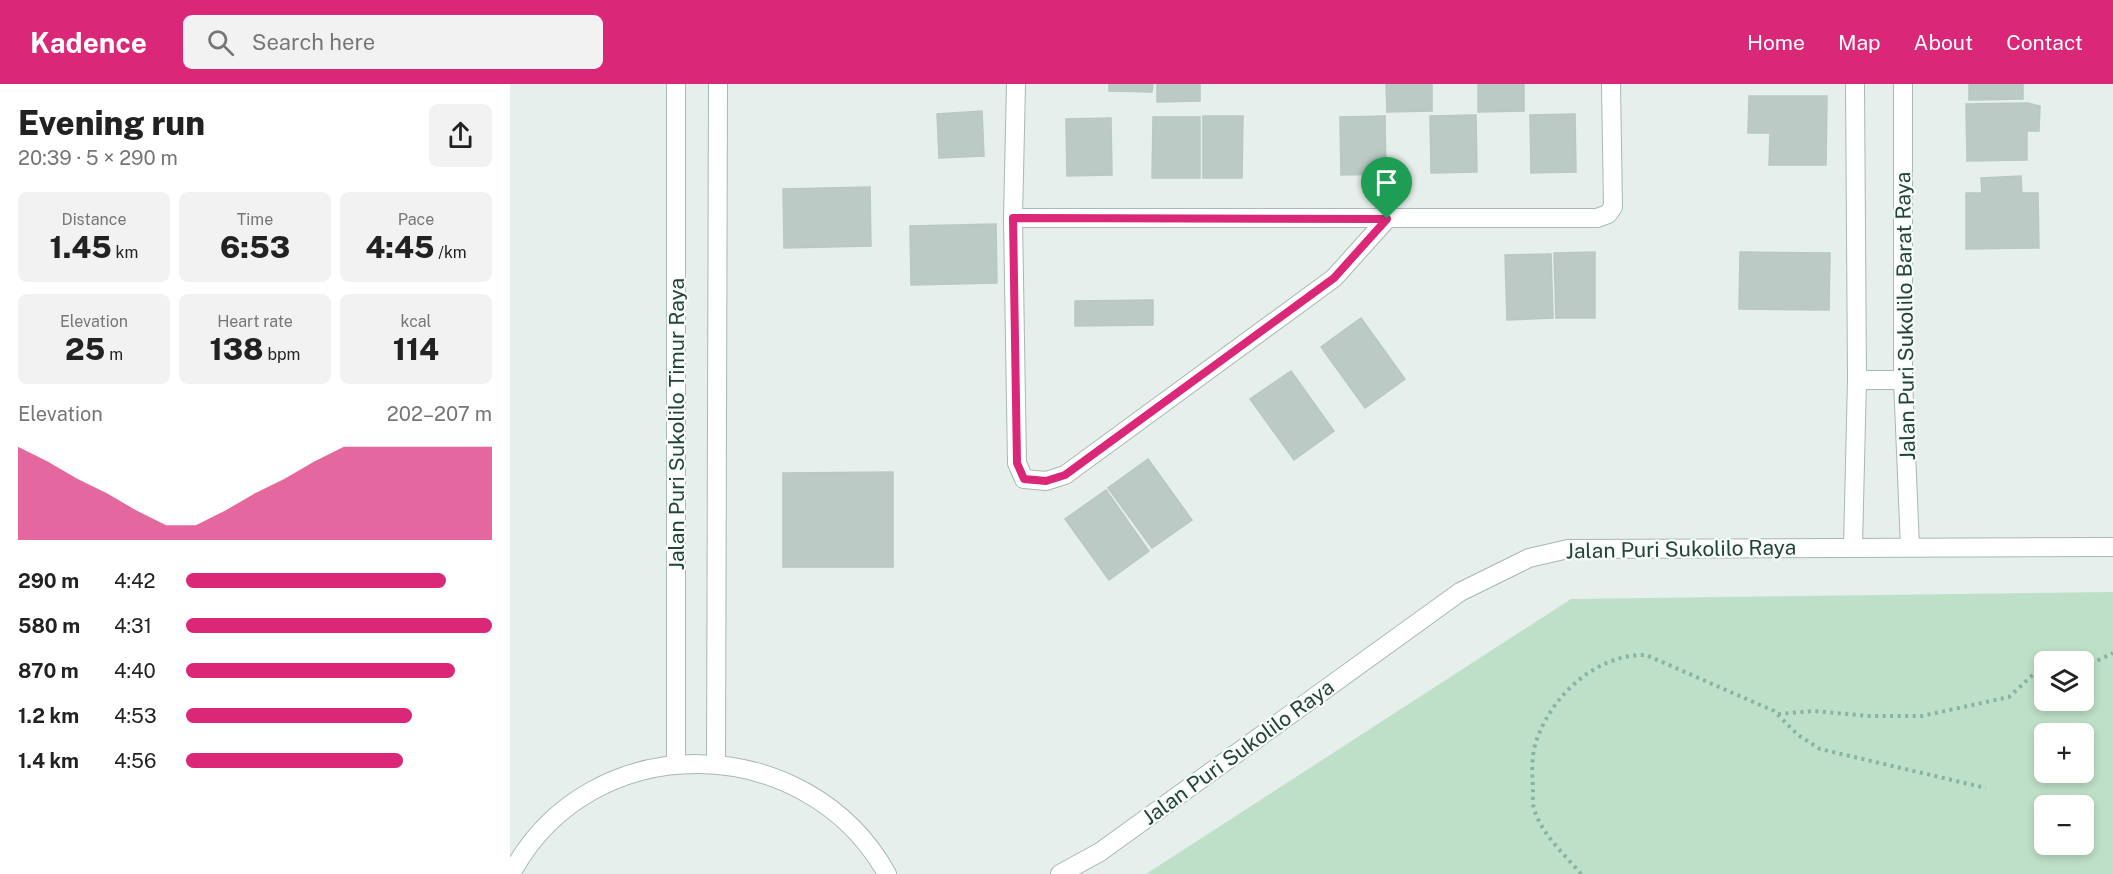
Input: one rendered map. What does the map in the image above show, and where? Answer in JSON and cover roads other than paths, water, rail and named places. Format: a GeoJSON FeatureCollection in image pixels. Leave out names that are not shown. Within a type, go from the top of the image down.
{"type":"FeatureCollection","features":[{"type":"Feature","properties":{"kind":"street","name":"Jalan Puri Sukolilo Timur Raya"},"geometry":{"type":"LineString","coordinates":[[676,84],[676,764]]}},
{"type":"Feature","properties":{"kind":"street","name":"Jalan Puri Sukolilo Timur Raya"},"geometry":{"type":"LineString","coordinates":[[716,763],[718,84]]}},
{"type":"Feature","properties":{"kind":"street"},"geometry":{"type":"LineString","coordinates":[[1016,84],[1013,218],[1017,463],[1024,479],[1035,482],[1065,475],[1334,278],[1387,219]]}},
{"type":"Feature","properties":{"kind":"street"},"geometry":{"type":"LineString","coordinates":[[1013,218],[1576,220],[1597,218],[1608,214],[1613,201],[1611,84]]}},
{"type":"Feature","properties":{"kind":"street"},"geometry":{"type":"LineString","coordinates":[[1853,546],[1857,380],[1855,84]]}},
{"type":"Feature","properties":{"kind":"street","name":"Jalan Puri Sukolilo Barat Raya"},"geometry":{"type":"LineString","coordinates":[[1903,84],[1903,380],[1910,547]]}},
{"type":"Feature","properties":{"kind":"street"},"geometry":{"type":"LineString","coordinates":[[1857,380],[1903,380]]}},
{"type":"Feature","properties":{"kind":"street","name":"Jalan Puri Sukolilo Raya"},"geometry":{"type":"LineString","coordinates":[[1060,874],[1100,852],[1460,591],[1520,561],[1568,549],[1853,546],[2113,547]]}},
{"type":"Feature","properties":{"kind":"street"},"geometry":{"type":"LineString","coordinates":[[511,874],[541,831],[570,806],[603,785],[639,772],[676,764],[716,763],[764,773],[791,783],[824,802],[854,828],[878,857],[888,874]]}}]}
